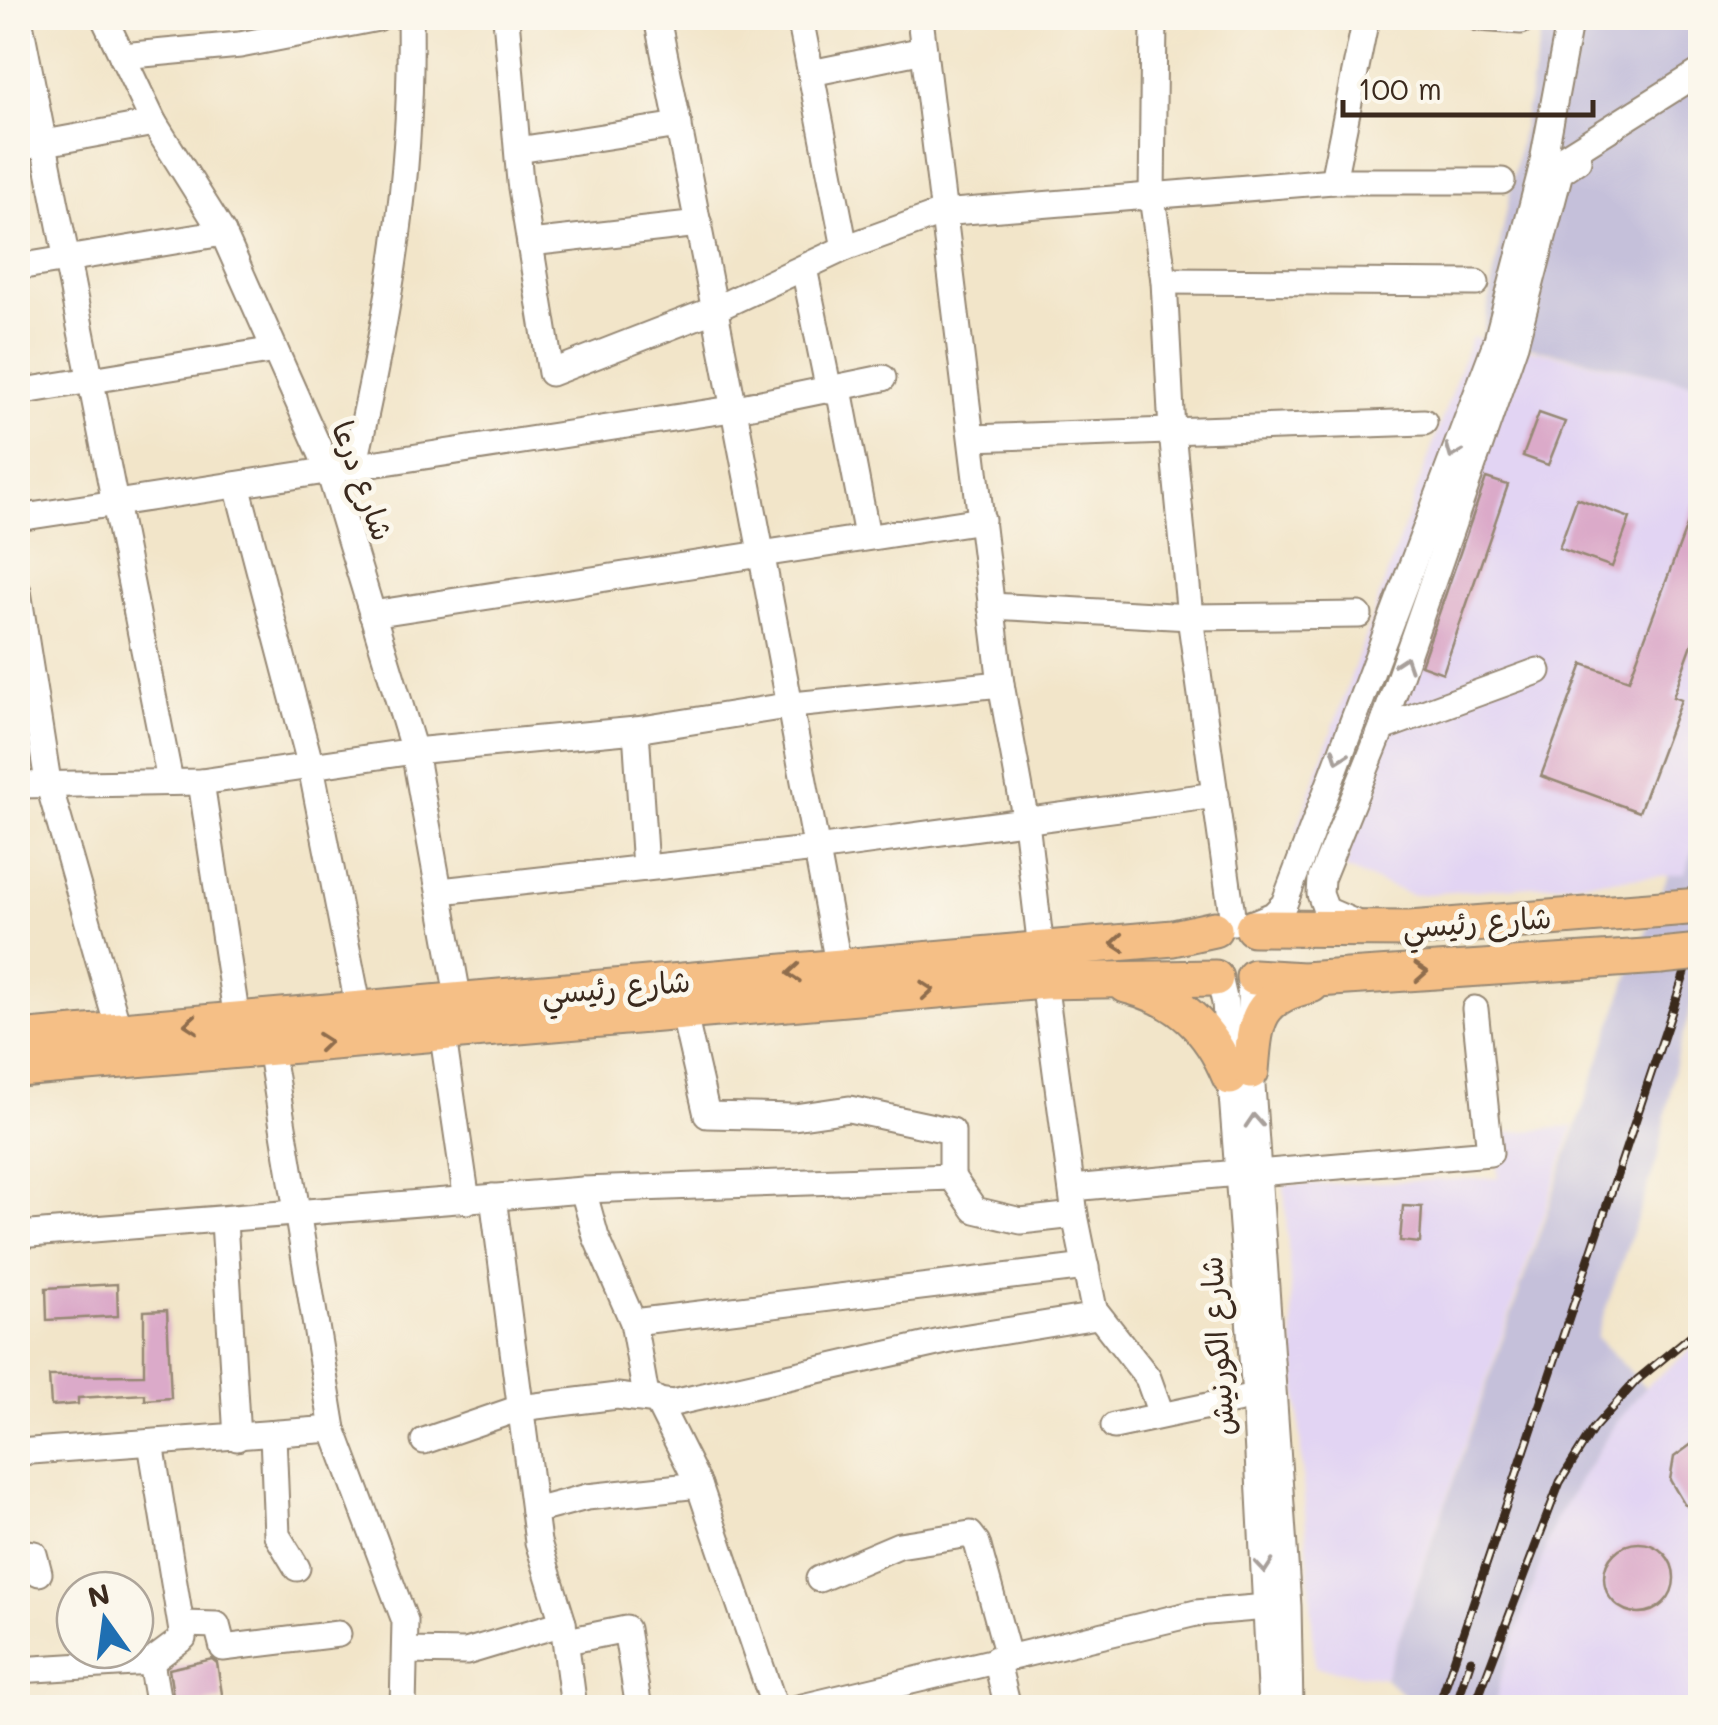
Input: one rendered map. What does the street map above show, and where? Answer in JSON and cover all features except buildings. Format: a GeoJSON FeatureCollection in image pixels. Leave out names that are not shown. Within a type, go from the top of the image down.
{"type":"FeatureCollection","features":[{"type":"Feature","properties":{"kind":"highway","name":"شارع رئيسي"},"geometry":{"type":"LineString","coordinates":[[18,1038],[118,1031],[258,1033],[360,1010],[450,1016],[683,1010],[1042,965],[1237,926],[1377,928],[1700,906]]}},
{"type":"Feature","properties":{"kind":"highway"},"geometry":{"type":"LineString","coordinates":[[1237,926],[1262,940],[1266,955],[1235,979],[1206,966],[1203,952],[1237,926]]}},
{"type":"Feature","properties":{"kind":"highway","name":"شارع رئيسي"},"geometry":{"type":"LineString","coordinates":[[18,1070],[258,1033],[450,1016],[839,969],[1042,965],[1081,978],[1355,977],[1700,952]]}},
{"type":"Feature","properties":{"kind":"highway"},"geometry":{"type":"LineString","coordinates":[[1241,1074],[1257,1022],[1274,998],[1299,988],[1355,977]]}},
{"type":"Feature","properties":{"kind":"highway"},"geometry":{"type":"LineString","coordinates":[[1081,978],[1146,990],[1180,1006],[1241,1074]]}},
{"type":"Feature","properties":{"kind":"street","name":"شارع درعا"},"geometry":{"type":"LineString","coordinates":[[104,18],[154,123],[223,233],[274,350],[342,469],[372,614],[414,751],[441,890],[450,1016],[520,1408],[538,1542],[565,1632],[574,1708]]}},
{"type":"Feature","properties":{"kind":"street"},"geometry":{"type":"LineString","coordinates":[[122,56],[240,45],[378,18]]}},
{"type":"Feature","properties":{"kind":"street"},"geometry":{"type":"LineString","coordinates":[[342,469],[397,258],[412,118],[410,18]]}},
{"type":"Feature","properties":{"kind":"street"},"geometry":{"type":"LineString","coordinates":[[506,18],[518,150],[551,373],[713,310],[845,248],[941,213],[1333,181],[1502,181]]}},
{"type":"Feature","properties":{"kind":"street"},"geometry":{"type":"LineString","coordinates":[[657,18],[759,553],[793,705],[839,969]]}},
{"type":"Feature","properties":{"kind":"street"},"geometry":{"type":"LineString","coordinates":[[800,18],[845,248]]}},
{"type":"Feature","properties":{"kind":"street"},"geometry":{"type":"LineString","coordinates":[[920,18],[1000,684],[1026,822],[1076,1216],[1097,1316],[1148,1378],[1161,1414]]}},
{"type":"Feature","properties":{"kind":"street"},"geometry":{"type":"LineString","coordinates":[[1154,18],[1152,197],[1164,281],[1172,431],[1190,617],[1237,926],[1279,910],[1497,340],[1541,172],[1570,18]]}},
{"type":"Feature","properties":{"kind":"street"},"geometry":{"type":"LineString","coordinates":[[1333,181],[1366,18]]}},
{"type":"Feature","properties":{"kind":"street"},"geometry":{"type":"LineString","coordinates":[[1478,18],[1521,21]]}},
{"type":"Feature","properties":{"kind":"street"},"geometry":{"type":"LineString","coordinates":[[19,21],[170,781]]}},
{"type":"Feature","properties":{"kind":"street"},"geometry":{"type":"LineString","coordinates":[[811,73],[924,50]]}},
{"type":"Feature","properties":{"kind":"street"},"geometry":{"type":"LineString","coordinates":[[1541,172],[1700,72]]}},
{"type":"Feature","properties":{"kind":"street"},"geometry":{"type":"LineString","coordinates":[[1377,928],[1326,910],[1320,885],[1382,728],[1515,344],[1560,172],[1700,82]]}},
{"type":"Feature","properties":{"kind":"street"},"geometry":{"type":"LineString","coordinates":[[18,148],[154,123]]}},
{"type":"Feature","properties":{"kind":"street"},"geometry":{"type":"LineString","coordinates":[[518,150],[679,125]]}},
{"type":"Feature","properties":{"kind":"street"},"geometry":{"type":"LineString","coordinates":[[530,243],[699,224]]}},
{"type":"Feature","properties":{"kind":"street"},"geometry":{"type":"LineString","coordinates":[[18,267],[223,233]]}},
{"type":"Feature","properties":{"kind":"street"},"geometry":{"type":"LineString","coordinates":[[804,268],[867,536]]}},
{"type":"Feature","properties":{"kind":"street"},"geometry":{"type":"LineString","coordinates":[[1164,281],[1476,282]]}},
{"type":"Feature","properties":{"kind":"street"},"geometry":{"type":"LineString","coordinates":[[18,392],[274,350]]}},
{"type":"Feature","properties":{"kind":"street"},"geometry":{"type":"LineString","coordinates":[[18,518],[732,409],[883,378]]}},
{"type":"Feature","properties":{"kind":"street"},"geometry":{"type":"LineString","coordinates":[[972,438],[1424,422]]}},
{"type":"Feature","properties":{"kind":"street"},"geometry":{"type":"LineString","coordinates":[[237,484],[311,766],[360,1010]]}},
{"type":"Feature","properties":{"kind":"street"},"geometry":{"type":"LineString","coordinates":[[372,614],[982,520]]}},
{"type":"Feature","properties":{"kind":"street"},"geometry":{"type":"LineString","coordinates":[[18,592],[48,782],[118,1031]]}},
{"type":"Feature","properties":{"kind":"street"},"geometry":{"type":"LineString","coordinates":[[992,606],[1190,617],[1358,615]]}},
{"type":"Feature","properties":{"kind":"street"},"geometry":{"type":"LineString","coordinates":[[1382,728],[1538,671]]}},
{"type":"Feature","properties":{"kind":"street"},"geometry":{"type":"LineString","coordinates":[[18,785],[201,782],[414,751],[636,730],[793,705],[1000,684]]}},
{"type":"Feature","properties":{"kind":"street"},"geometry":{"type":"LineString","coordinates":[[636,730],[644,868]]}},
{"type":"Feature","properties":{"kind":"street"},"geometry":{"type":"LineString","coordinates":[[201,782],[297,1215],[333,1429],[405,1621],[403,1708]]}},
{"type":"Feature","properties":{"kind":"street"},"geometry":{"type":"LineString","coordinates":[[441,890],[816,849],[1216,795]]}},
{"type":"Feature","properties":{"kind":"street"},"geometry":{"type":"LineString","coordinates":[[1293,877],[1320,885]]}},
{"type":"Feature","properties":{"kind":"street","name":"شارع الكورنيش"},"geometry":{"type":"LineString","coordinates":[[1235,979],[1271,1521],[1267,1606],[1271,1708]]}},
{"type":"Feature","properties":{"kind":"street"},"geometry":{"type":"LineString","coordinates":[[1072,1188],[1490,1153],[1474,1009]]}},
{"type":"Feature","properties":{"kind":"street"},"geometry":{"type":"LineString","coordinates":[[683,1010],[707,1115],[794,1117],[849,1109],[952,1131],[952,1177],[975,1210],[1022,1220],[1076,1216]]}},
{"type":"Feature","properties":{"kind":"street","name":"شارع الكورنيش"},"geometry":{"type":"LineString","coordinates":[[1248,1173],[1255,1396],[1291,1658],[1290,1708]]}},
{"type":"Feature","properties":{"kind":"street"},"geometry":{"type":"LineString","coordinates":[[18,1234],[224,1222],[583,1190],[952,1177]]}},
{"type":"Feature","properties":{"kind":"street"},"geometry":{"type":"LineString","coordinates":[[583,1190],[596,1236],[633,1322],[651,1398],[698,1484],[776,1708]]}},
{"type":"Feature","properties":{"kind":"street"},"geometry":{"type":"LineString","coordinates":[[224,1222],[237,1438]]}},
{"type":"Feature","properties":{"kind":"street"},"geometry":{"type":"LineString","coordinates":[[633,1322],[1086,1267]]}},
{"type":"Feature","properties":{"kind":"street"},"geometry":{"type":"LineString","coordinates":[[424,1441],[520,1408],[651,1398],[672,1403],[950,1340],[1097,1316]]}},
{"type":"Feature","properties":{"kind":"street"},"geometry":{"type":"LineString","coordinates":[[1114,1426],[1255,1396]]}},
{"type":"Feature","properties":{"kind":"street"},"geometry":{"type":"LineString","coordinates":[[18,1452],[333,1429]]}},
{"type":"Feature","properties":{"kind":"street"},"geometry":{"type":"LineString","coordinates":[[273,1435],[277,1535],[296,1568]]}},
{"type":"Feature","properties":{"kind":"street"},"geometry":{"type":"LineString","coordinates":[[151,1444],[183,1638],[155,1659]]}},
{"type":"Feature","properties":{"kind":"street"},"geometry":{"type":"LineString","coordinates":[[534,1511],[587,1497],[698,1484]]}},
{"type":"Feature","properties":{"kind":"street"},"geometry":{"type":"LineString","coordinates":[[819,1578],[899,1545],[970,1534],[977,1543],[1002,1657],[1008,1708]]}},
{"type":"Feature","properties":{"kind":"street"},"geometry":{"type":"LineString","coordinates":[[18,1552],[34,1554],[39,1574]]}},
{"type":"Feature","properties":{"kind":"street"},"geometry":{"type":"LineString","coordinates":[[798,1708],[1196,1613],[1267,1606]]}},
{"type":"Feature","properties":{"kind":"street"},"geometry":{"type":"LineString","coordinates":[[182,1624],[217,1625],[223,1648],[338,1634]]}},
{"type":"Feature","properties":{"kind":"street"},"geometry":{"type":"LineString","coordinates":[[404,1652],[466,1652],[565,1632],[626,1629],[640,1708]]}},
{"type":"Feature","properties":{"kind":"street"},"geometry":{"type":"LineString","coordinates":[[18,1670],[55,1668]]}},
{"type":"Feature","properties":{"kind":"street"},"geometry":{"type":"LineString","coordinates":[[152,1670],[159,1708]]}},
{"type":"Feature","properties":{"kind":"shaded area"},"geometry":{"type":"Polygon","coordinates":[[[1544,18],[1700,18],[1700,384],[1482,337],[1544,18]]]}},
{"type":"Feature","properties":{"kind":"shaded area"},"geometry":{"type":"Polygon","coordinates":[[[1471,337],[1700,384],[1700,830],[1685,874],[1412,895],[1345,869],[1350,852],[1296,832],[1471,337]]]}},
{"type":"Feature","properties":{"kind":"shaded area"},"geometry":{"type":"Polygon","coordinates":[[[1700,830],[1700,997],[1693,1001],[1676,1059],[1659,1154],[1596,1337],[1645,1387],[1615,1424],[1555,1520],[1499,1683],[1495,1707],[1407,1707],[1409,1700],[1385,1678],[1627,981],[1668,875],[1685,873],[1700,830]]]}},
{"type":"Feature","properties":{"kind":"shaded area"},"geometry":{"type":"Polygon","coordinates":[[[1574,1126],[1385,1678],[1315,1667],[1284,1185],[1498,1178],[1496,1134],[1574,1126]]]}},
{"type":"Feature","properties":{"kind":"shaded area"},"geometry":{"type":"Polygon","coordinates":[[[1700,1342],[1700,1707],[1495,1708],[1499,1683],[1555,1520],[1615,1424],[1645,1387],[1700,1342]]]}},
{"type":"Feature","properties":{"kind":"railway"},"geometry":{"type":"LineString","coordinates":[[1438,1708],[1700,928]]}},
{"type":"Feature","properties":{"kind":"railway"},"geometry":{"type":"LineString","coordinates":[[1474,1708],[1560,1482],[1593,1429],[1637,1380],[1700,1328]]}},
{"type":"Feature","properties":{"kind":"railway"},"geometry":{"type":"LineString","coordinates":[[1455,1708],[1471,1660]]}}]}
